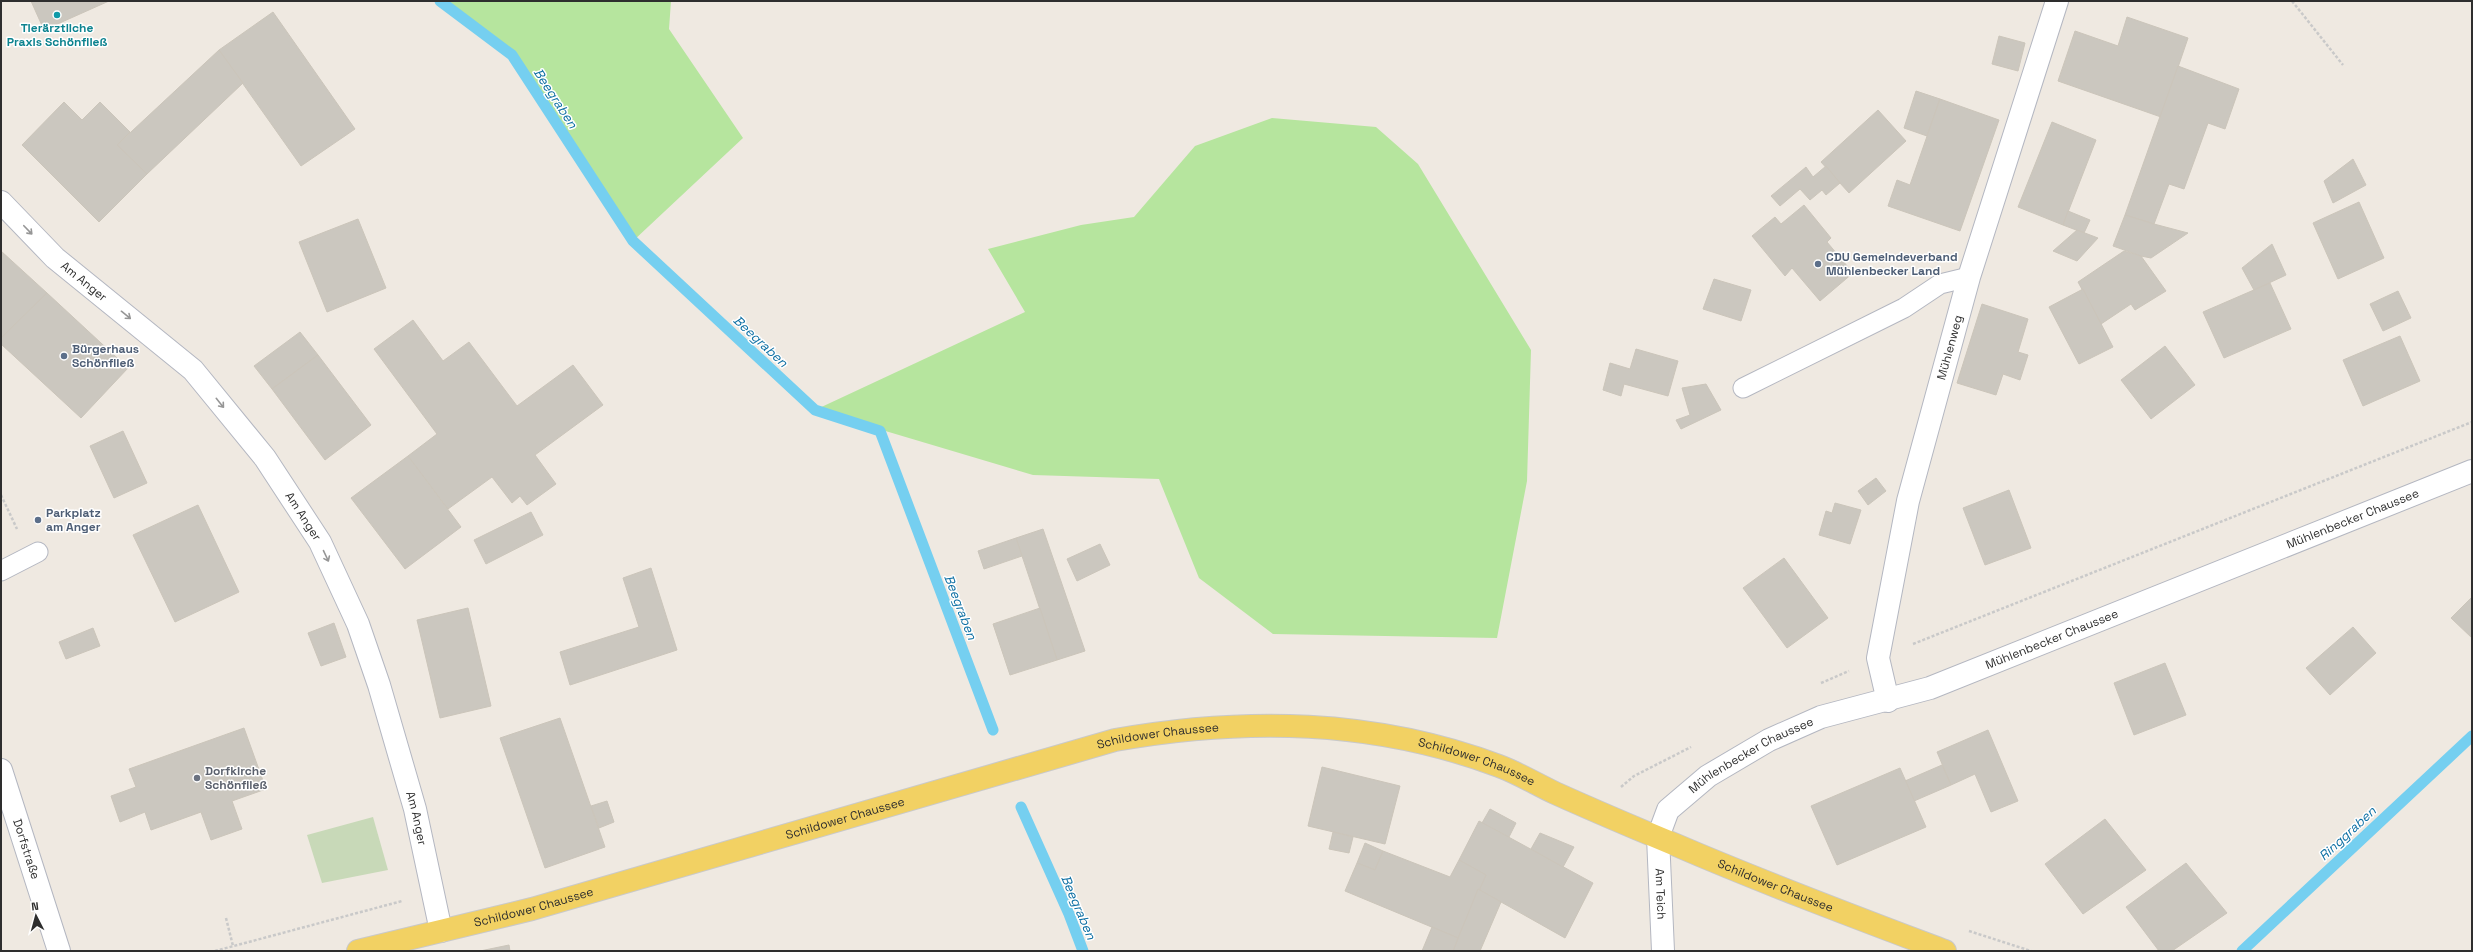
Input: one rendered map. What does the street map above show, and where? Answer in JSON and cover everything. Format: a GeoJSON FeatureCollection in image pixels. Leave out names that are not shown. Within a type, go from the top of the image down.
{"type":"FeatureCollection","features":[{"type":"Feature","properties":{"kind":"main road","name":"Schildower Chaussee"},"geometry":{"type":"LineString","coordinates":[[358,951],[532,909],[1115,740],[1182,730],[1277,724],[1334,728],[1387,736],[1443,748],[1500,767],[1769,884],[1945,951]]}},
{"type":"Feature","properties":{"kind":"street","name":"Mühlenweg"},"geometry":{"type":"LineString","coordinates":[[1888,701],[1878,658],[1908,501],[1969,278],[2057,1]]}},
{"type":"Feature","properties":{"kind":"street","name":"Am Anger"},"geometry":{"type":"LineString","coordinates":[[1,202],[55,258],[193,370],[265,458],[320,542],[358,624],[379,685],[415,809],[441,931]]}},
{"type":"Feature","properties":{"kind":"street","name":"Mühlenbecker Chaussee"},"geometry":{"type":"LineString","coordinates":[[1658,837],[1668,810],[1708,776],[1769,740],[1821,717],[1888,701],[1930,688],[2472,471]]}},
{"type":"Feature","properties":{"kind":"street","name":"Dorfstraße"},"geometry":{"type":"LineString","coordinates":[[1,770],[58,951]]}},
{"type":"Feature","properties":{"kind":"street","name":"Am Teich"},"geometry":{"type":"LineString","coordinates":[[1658,837],[1662,951]]}},
{"type":"Feature","properties":{"kind":"lane"},"geometry":{"type":"LineString","coordinates":[[1743,388],[1904,308],[1940,284],[1969,278]]}},
{"type":"Feature","properties":{"kind":"lane"},"geometry":{"type":"LineString","coordinates":[[1,571],[34,555]]}},
{"type":"Feature","properties":{"kind":"path"},"geometry":{"type":"LineString","coordinates":[[2292,1],[2343,65]]}},
{"type":"Feature","properties":{"kind":"path"},"geometry":{"type":"LineString","coordinates":[[1878,658],[2472,422]]}},
{"type":"Feature","properties":{"kind":"path"},"geometry":{"type":"LineString","coordinates":[[1,495],[34,555]]}},
{"type":"Feature","properties":{"kind":"path"},"geometry":{"type":"LineString","coordinates":[[226,918],[233,946]]}},
{"type":"Feature","properties":{"kind":"green space"},"geometry":{"type":"Polygon","coordinates":[[[440,1],[671,1],[669,29],[743,138],[633,241],[512,55],[440,1]]]}},
{"type":"Feature","properties":{"kind":"green space"},"geometry":{"type":"Polygon","coordinates":[[[1272,118],[1376,127],[1418,164],[1531,350],[1527,481],[1497,638],[1273,634],[1199,578],[1159,479],[1033,475],[815,410],[1025,312],[988,249],[1081,225],[1134,217],[1195,146],[1272,118]]]}},
{"type":"Feature","properties":{"kind":"green space"},"geometry":{"type":"Polygon","coordinates":[[[373,817],[388,870],[322,883],[307,835],[373,817]]]}},
{"type":"Feature","properties":{"kind":"building","name":"Tierärztliche Praxis Schönfließ"},"geometry":{"type":"Polygon","coordinates":[[[31,1],[109,1],[44,30],[31,1]]]}},
{"type":"Feature","properties":{"kind":"building"},"geometry":{"type":"Polygon","coordinates":[[[273,12],[355,129],[301,166],[219,50],[273,12]]]}},
{"type":"Feature","properties":{"kind":"building"},"geometry":{"type":"Polygon","coordinates":[[[2127,17],[2188,38],[2161,117],[2058,81],[2075,31],[2118,46],[2127,17]]]}},
{"type":"Feature","properties":{"kind":"building"},"geometry":{"type":"Polygon","coordinates":[[[1999,36],[2025,43],[2018,71],[1992,64],[1999,36]]]}},
{"type":"Feature","properties":{"kind":"building"},"geometry":{"type":"Polygon","coordinates":[[[219,50],[243,83],[147,174],[117,145],[219,50]]]}},
{"type":"Feature","properties":{"kind":"building"},"geometry":{"type":"Polygon","coordinates":[[[2178,66],[2239,89],[2225,129],[2208,123],[2184,189],[2169,184],[2154,224],[2125,215],[2178,66]]]}},
{"type":"Feature","properties":{"kind":"building"},"geometry":{"type":"Polygon","coordinates":[[[1916,91],[1940,99],[1927,136],[1904,128],[1916,91]]]}},
{"type":"Feature","properties":{"kind":"building"},"geometry":{"type":"Polygon","coordinates":[[[1940,99],[1999,120],[1960,231],[1888,206],[1897,180],[1910,185],[1940,99]]]}},
{"type":"Feature","properties":{"kind":"building"},"geometry":{"type":"Polygon","coordinates":[[[64,102],[82,120],[100,102],[130,132],[117,145],[147,174],[99,222],[22,145],[64,102]]]}},
{"type":"Feature","properties":{"kind":"building"},"geometry":{"type":"Polygon","coordinates":[[[1878,110],[1906,141],[1849,193],[1821,162],[1878,110]]]}},
{"type":"Feature","properties":{"kind":"building"},"geometry":{"type":"Polygon","coordinates":[[[2052,122],[2096,140],[2063,225],[2018,207],[2052,122]]]}},
{"type":"Feature","properties":{"kind":"building"},"geometry":{"type":"Polygon","coordinates":[[[2353,159],[2366,185],[2333,203],[2324,181],[2353,159]]]}},
{"type":"Feature","properties":{"kind":"building"},"geometry":{"type":"Polygon","coordinates":[[[1826,166],[1840,183],[1826,195],[1822,190],[1810,200],[1800,189],[1780,206],[1771,196],[1806,167],[1813,177],[1826,166]]]}},
{"type":"Feature","properties":{"kind":"building"},"geometry":{"type":"Polygon","coordinates":[[[2359,202],[2384,258],[2338,279],[2313,223],[2359,202]]]}},
{"type":"Feature","properties":{"kind":"building"},"geometry":{"type":"Polygon","coordinates":[[[1804,205],[1831,238],[1827,242],[1853,273],[1820,301],[1792,268],[1785,276],[1752,236],[1775,217],[1781,224],[1804,205]]]}},
{"type":"Feature","properties":{"kind":"building"},"geometry":{"type":"Polygon","coordinates":[[[2068,211],[2090,220],[2084,233],[2063,225],[2068,211]]]}},
{"type":"Feature","properties":{"kind":"building"},"geometry":{"type":"Polygon","coordinates":[[[2125,215],[2188,233],[2151,258],[2141,256],[2113,246],[2125,215]]]}},
{"type":"Feature","properties":{"kind":"building"},"geometry":{"type":"Polygon","coordinates":[[[358,219],[386,288],[327,312],[299,242],[358,219]]]}},
{"type":"Feature","properties":{"kind":"building"},"geometry":{"type":"Polygon","coordinates":[[[2077,230],[2098,238],[2077,261],[2053,251],[2077,230]]]}},
{"type":"Feature","properties":{"kind":"building"},"geometry":{"type":"Polygon","coordinates":[[[2272,244],[2286,275],[2254,290],[2242,268],[2272,244]]]}},
{"type":"Feature","properties":{"kind":"building"},"geometry":{"type":"Polygon","coordinates":[[[1,251],[47,293],[1,338],[1,251]]]}},
{"type":"Feature","properties":{"kind":"building"},"geometry":{"type":"Polygon","coordinates":[[[2124,251],[2141,256],[2166,291],[2135,310],[2131,304],[2101,324],[2078,282],[2124,251]]]}},
{"type":"Feature","properties":{"kind":"building"},"geometry":{"type":"Polygon","coordinates":[[[1714,279],[1751,290],[1741,321],[1703,309],[1714,279]]]}},
{"type":"Feature","properties":{"kind":"building"},"geometry":{"type":"Polygon","coordinates":[[[2270,283],[2291,329],[2224,358],[2203,312],[2270,283]]]}},
{"type":"Feature","properties":{"kind":"building"},"geometry":{"type":"Polygon","coordinates":[[[2083,289],[2113,347],[2079,364],[2049,307],[2083,289]]]}},
{"type":"Feature","properties":{"kind":"building"},"geometry":{"type":"Polygon","coordinates":[[[2398,291],[2411,318],[2383,331],[2370,304],[2398,291]]]}},
{"type":"Feature","properties":{"kind":"building","name":"Bürgerhaus Schönfließ"},"geometry":{"type":"Polygon","coordinates":[[[47,293],[128,368],[81,418],[1,344],[1,338],[47,293]]]}},
{"type":"Feature","properties":{"kind":"building"},"geometry":{"type":"Polygon","coordinates":[[[1982,304],[2028,319],[2018,352],[2028,355],[2020,380],[2003,374],[1996,395],[1957,383],[1982,304]]]}},
{"type":"Feature","properties":{"kind":"building"},"geometry":{"type":"Polygon","coordinates":[[[413,320],[443,361],[469,342],[517,406],[573,365],[603,405],[535,455],[556,484],[527,505],[520,496],[512,503],[492,477],[448,509],[408,456],[437,434],[374,349],[413,320]]]}},
{"type":"Feature","properties":{"kind":"building"},"geometry":{"type":"Polygon","coordinates":[[[300,332],[318,355],[272,389],[254,366],[300,332]]]}},
{"type":"Feature","properties":{"kind":"building"},"geometry":{"type":"Polygon","coordinates":[[[2400,336],[2420,381],[2363,406],[2343,360],[2400,336]]]}},
{"type":"Feature","properties":{"kind":"building"},"geometry":{"type":"Polygon","coordinates":[[[2165,346],[2195,385],[2151,419],[2121,380],[2165,346]]]}},
{"type":"Feature","properties":{"kind":"building"},"geometry":{"type":"Polygon","coordinates":[[[1636,349],[1678,361],[1668,396],[1624,384],[1621,396],[1603,390],[1610,363],[1630,369],[1636,349]]]}},
{"type":"Feature","properties":{"kind":"building"},"geometry":{"type":"Polygon","coordinates":[[[318,355],[371,425],[325,460],[272,389],[318,355]]]}},
{"type":"Feature","properties":{"kind":"building"},"geometry":{"type":"Polygon","coordinates":[[[1706,384],[1721,410],[1681,429],[1676,420],[1690,415],[1682,388],[1706,384]]]}},
{"type":"Feature","properties":{"kind":"building"},"geometry":{"type":"Polygon","coordinates":[[[123,431],[147,483],[114,498],[90,446],[123,431]]]}},
{"type":"Feature","properties":{"kind":"building"},"geometry":{"type":"Polygon","coordinates":[[[408,456],[461,527],[405,569],[351,498],[408,456]]]}},
{"type":"Feature","properties":{"kind":"building"},"geometry":{"type":"Polygon","coordinates":[[[1876,478],[1886,491],[1868,505],[1858,491],[1876,478]]]}},
{"type":"Feature","properties":{"kind":"building"},"geometry":{"type":"Polygon","coordinates":[[[2009,490],[2031,548],[1985,565],[1963,508],[2009,490]]]}},
{"type":"Feature","properties":{"kind":"building"},"geometry":{"type":"Polygon","coordinates":[[[1835,503],[1861,510],[1850,544],[1819,535],[1826,511],[1832,513],[1835,503]]]}},
{"type":"Feature","properties":{"kind":"building"},"geometry":{"type":"Polygon","coordinates":[[[198,505],[239,592],[175,622],[133,535],[198,505]]]}},
{"type":"Feature","properties":{"kind":"building"},"geometry":{"type":"Polygon","coordinates":[[[531,512],[543,535],[486,564],[474,540],[531,512]]]}},
{"type":"Feature","properties":{"kind":"building"},"geometry":{"type":"Polygon","coordinates":[[[1043,529],[1085,651],[1057,660],[1016,538],[1043,529]]]}},
{"type":"Feature","properties":{"kind":"building"},"geometry":{"type":"Polygon","coordinates":[[[1016,538],[1022,556],[984,569],[978,551],[1016,538]]]}},
{"type":"Feature","properties":{"kind":"building"},"geometry":{"type":"Polygon","coordinates":[[[1100,544],[1110,565],[1077,581],[1067,559],[1100,544]]]}},
{"type":"Feature","properties":{"kind":"building"},"geometry":{"type":"Polygon","coordinates":[[[1784,558],[1828,618],[1787,648],[1743,588],[1784,558]]]}},
{"type":"Feature","properties":{"kind":"building"},"geometry":{"type":"Polygon","coordinates":[[[651,568],[677,650],[570,685],[560,652],[639,627],[623,578],[651,568]]]}},
{"type":"Feature","properties":{"kind":"building"},"geometry":{"type":"Polygon","coordinates":[[[2472,597],[2472,638],[2451,618],[2472,597]]]}},
{"type":"Feature","properties":{"kind":"building"},"geometry":{"type":"Polygon","coordinates":[[[468,608],[491,706],[440,718],[417,620],[468,608]]]}},
{"type":"Feature","properties":{"kind":"building"},"geometry":{"type":"Polygon","coordinates":[[[1040,608],[1057,660],[1010,675],[993,624],[1040,608]]]}},
{"type":"Feature","properties":{"kind":"building"},"geometry":{"type":"Polygon","coordinates":[[[334,623],[346,657],[321,666],[308,633],[334,623]]]}},
{"type":"Feature","properties":{"kind":"building"},"geometry":{"type":"Polygon","coordinates":[[[2353,627],[2376,653],[2330,695],[2306,668],[2353,627]]]}},
{"type":"Feature","properties":{"kind":"building"},"geometry":{"type":"Polygon","coordinates":[[[93,628],[100,646],[66,659],[59,642],[93,628]]]}},
{"type":"Feature","properties":{"kind":"building"},"geometry":{"type":"Polygon","coordinates":[[[2165,663],[2186,715],[2134,735],[2114,683],[2165,663]]]}},
{"type":"Feature","properties":{"kind":"building"},"geometry":{"type":"Polygon","coordinates":[[[560,718],[605,847],[545,868],[500,738],[560,718]]]}},
{"type":"Feature","properties":{"kind":"building","name":"Dorfkirche Schönfließ"},"geometry":{"type":"Polygon","coordinates":[[[244,728],[266,789],[232,801],[242,829],[211,840],[201,812],[151,830],[145,812],[120,822],[111,796],[136,787],[129,769],[244,728]]]}},
{"type":"Feature","properties":{"kind":"building"},"geometry":{"type":"Polygon","coordinates":[[[1988,730],[2018,801],[1991,812],[1975,774],[1951,785],[1937,752],[1988,730]]]}},
{"type":"Feature","properties":{"kind":"building"},"geometry":{"type":"Polygon","coordinates":[[[1942,765],[1951,785],[1914,801],[1905,781],[1942,765]]]}},
{"type":"Feature","properties":{"kind":"building"},"geometry":{"type":"Polygon","coordinates":[[[1322,767],[1400,786],[1385,844],[1308,826],[1322,767]]]}},
{"type":"Feature","properties":{"kind":"building"},"geometry":{"type":"Polygon","coordinates":[[[1900,768],[1926,827],[1837,865],[1811,806],[1900,768]]]}},
{"type":"Feature","properties":{"kind":"building"},"geometry":{"type":"Polygon","coordinates":[[[607,801],[614,822],[599,828],[591,806],[607,801]]]}},
{"type":"Feature","properties":{"kind":"building"},"geometry":{"type":"Polygon","coordinates":[[[1490,809],[1516,823],[1509,837],[1482,823],[1490,809]]]}},
{"type":"Feature","properties":{"kind":"building"},"geometry":{"type":"Polygon","coordinates":[[[2105,819],[2146,870],[2083,914],[2045,864],[2105,819]]]}},
{"type":"Feature","properties":{"kind":"building"},"geometry":{"type":"Polygon","coordinates":[[[1479,821],[1593,883],[1565,938],[1478,889],[1486,875],[1459,860],[1479,821]]]}},
{"type":"Feature","properties":{"kind":"building"},"geometry":{"type":"Polygon","coordinates":[[[1333,832],[1353,837],[1349,853],[1329,849],[1333,832]]]}},
{"type":"Feature","properties":{"kind":"building"},"geometry":{"type":"Polygon","coordinates":[[[1540,833],[1574,847],[1563,867],[1531,849],[1540,833]]]}},
{"type":"Feature","properties":{"kind":"building"},"geometry":{"type":"Polygon","coordinates":[[[1365,843],[1383,851],[1375,870],[1357,863],[1365,843]]]}},
{"type":"Feature","properties":{"kind":"building"},"geometry":{"type":"Polygon","coordinates":[[[1383,851],[1450,877],[1459,860],[1486,875],[1458,938],[1345,891],[1357,863],[1375,870],[1383,851]]]}},
{"type":"Feature","properties":{"kind":"building"},"geometry":{"type":"Polygon","coordinates":[[[2186,863],[2227,913],[2172,951],[2159,951],[2126,907],[2186,863]]]}},
{"type":"Feature","properties":{"kind":"building"},"geometry":{"type":"Polygon","coordinates":[[[1478,889],[1501,902],[1480,951],[1453,951],[1478,889]]]}},
{"type":"Feature","properties":{"kind":"building"},"geometry":{"type":"Polygon","coordinates":[[[1432,927],[1458,938],[1453,951],[1422,951],[1432,927]]]}},
{"type":"Feature","properties":{"kind":"building"},"geometry":{"type":"Polygon","coordinates":[[[509,945],[510,951],[480,951],[509,945]]]}},
{"type":"Feature","properties":{"kind":"waterway","name":"Beegraben"},"geometry":{"type":"LineString","coordinates":[[440,1],[512,55],[633,241],[815,410],[880,431],[993,730]]}},
{"type":"Feature","properties":{"kind":"waterway","name":"Ringgraben"},"geometry":{"type":"LineString","coordinates":[[2242,951],[2472,736]]}},
{"type":"Feature","properties":{"kind":"waterway","name":"Beegraben"},"geometry":{"type":"LineString","coordinates":[[1021,807],[1069,914],[1083,951]]}},
{"type":"Feature","properties":{"kind":"place","name":"Tierärztliche Praxis Schönfließ"},"geometry":{"type":"Point","coordinates":[57,15]}},
{"type":"Feature","properties":{"kind":"place","name":"CDU Gemeindeverband Mühlenbecker Land"},"geometry":{"type":"Point","coordinates":[1818,264]}},
{"type":"Feature","properties":{"kind":"place","name":"Bürgerhaus Schönfließ"},"geometry":{"type":"Point","coordinates":[64,356]}},
{"type":"Feature","properties":{"kind":"place","name":"Parkplatz am Anger"},"geometry":{"type":"Point","coordinates":[38,520]}},
{"type":"Feature","properties":{"kind":"place","name":"Dorfkirche Schönfließ"},"geometry":{"type":"Point","coordinates":[197,778]}}]}
